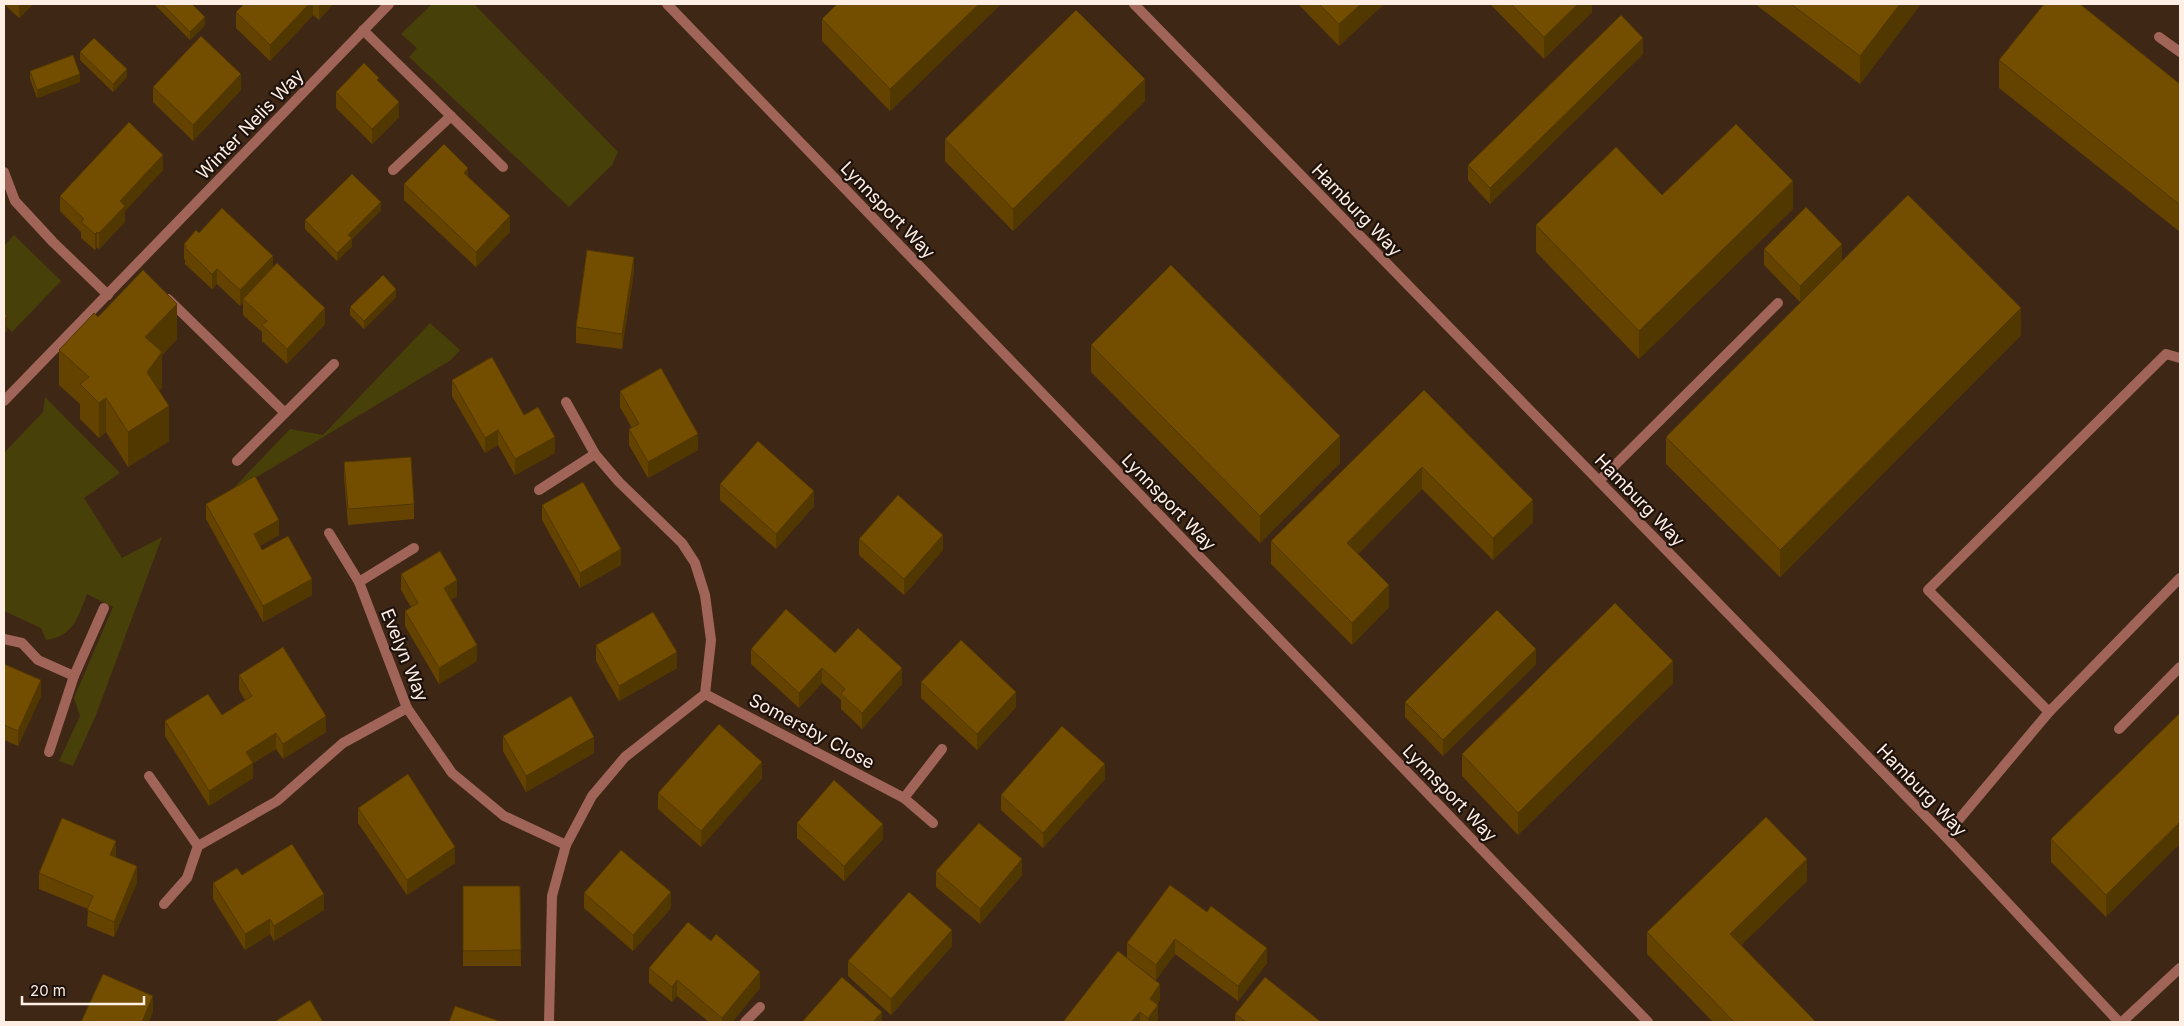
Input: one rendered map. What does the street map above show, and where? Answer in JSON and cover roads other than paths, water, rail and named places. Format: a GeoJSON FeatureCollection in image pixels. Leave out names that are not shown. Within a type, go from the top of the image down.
{"type":"FeatureCollection","features":[{"type":"Feature","properties":{"kind":"street","name":"Lynnsport Way"},"geometry":{"type":"LineString","coordinates":[[667,4],[1648,1022]]}},
{"type":"Feature","properties":{"kind":"street","name":"Hamburg Way"},"geometry":{"type":"LineString","coordinates":[[1134,4],[1945,836],[2120,1022]]}},
{"type":"Feature","properties":{"kind":"street","name":"Winter Nelis Way"},"geometry":{"type":"LineString","coordinates":[[4,401],[108,295],[138,270],[387,5]]}},
{"type":"Feature","properties":{"kind":"street"},"geometry":{"type":"LineString","coordinates":[[363,30],[503,167]]}},
{"type":"Feature","properties":{"kind":"street"},"geometry":{"type":"LineString","coordinates":[[2160,37],[2180,52]]}},
{"type":"Feature","properties":{"kind":"street"},"geometry":{"type":"LineString","coordinates":[[393,170],[451,116]]}},
{"type":"Feature","properties":{"kind":"street"},"geometry":{"type":"LineString","coordinates":[[4,172],[15,201],[52,242],[108,295]]}},
{"type":"Feature","properties":{"kind":"street"},"geometry":{"type":"LineString","coordinates":[[161,293],[285,413]]}},
{"type":"Feature","properties":{"kind":"street"},"geometry":{"type":"LineString","coordinates":[[1599,481],[1778,303]]}},
{"type":"Feature","properties":{"kind":"street"},"geometry":{"type":"LineString","coordinates":[[2049,712],[1928,590],[2166,354],[2180,358]]}},
{"type":"Feature","properties":{"kind":"street"},"geometry":{"type":"LineString","coordinates":[[237,461],[334,364]]}},
{"type":"Feature","properties":{"kind":"street"},"geometry":{"type":"LineString","coordinates":[[549,1022],[552,896],[566,845],[592,796],[624,757],[705,694],[711,640],[705,595],[695,563],[682,543],[618,482],[595,454],[566,402]]}},
{"type":"Feature","properties":{"kind":"street"},"geometry":{"type":"LineString","coordinates":[[539,490],[595,454]]}},
{"type":"Feature","properties":{"kind":"street","name":"Evelyn Way"},"geometry":{"type":"LineString","coordinates":[[330,533],[359,582],[407,708],[452,773],[504,816],[566,845]]}},
{"type":"Feature","properties":{"kind":"street"},"geometry":{"type":"LineString","coordinates":[[359,582],[414,548]]}},
{"type":"Feature","properties":{"kind":"street"},"geometry":{"type":"LineString","coordinates":[[1945,836],[2049,712],[2180,578]]}},
{"type":"Feature","properties":{"kind":"street"},"geometry":{"type":"LineString","coordinates":[[48,752],[74,676],[104,608]]}},
{"type":"Feature","properties":{"kind":"street"},"geometry":{"type":"LineString","coordinates":[[4,639],[22,643],[38,660],[74,676]]}},
{"type":"Feature","properties":{"kind":"street"},"geometry":{"type":"LineString","coordinates":[[2119,729],[2180,667]]}},
{"type":"Feature","properties":{"kind":"street","name":"Somersby Close"},"geometry":{"type":"LineString","coordinates":[[705,694],[904,798],[933,823]]}},
{"type":"Feature","properties":{"kind":"street"},"geometry":{"type":"LineString","coordinates":[[164,904],[187,878],[198,846],[277,801],[343,743],[407,708]]}},
{"type":"Feature","properties":{"kind":"street"},"geometry":{"type":"LineString","coordinates":[[904,798],[942,749]]}},
{"type":"Feature","properties":{"kind":"street"},"geometry":{"type":"LineString","coordinates":[[149,776],[198,846]]}},
{"type":"Feature","properties":{"kind":"street"},"geometry":{"type":"LineString","coordinates":[[2120,1022],[2180,968]]}},
{"type":"Feature","properties":{"kind":"street"},"geometry":{"type":"LineString","coordinates":[[745,1022],[760,1006]]}}]}
